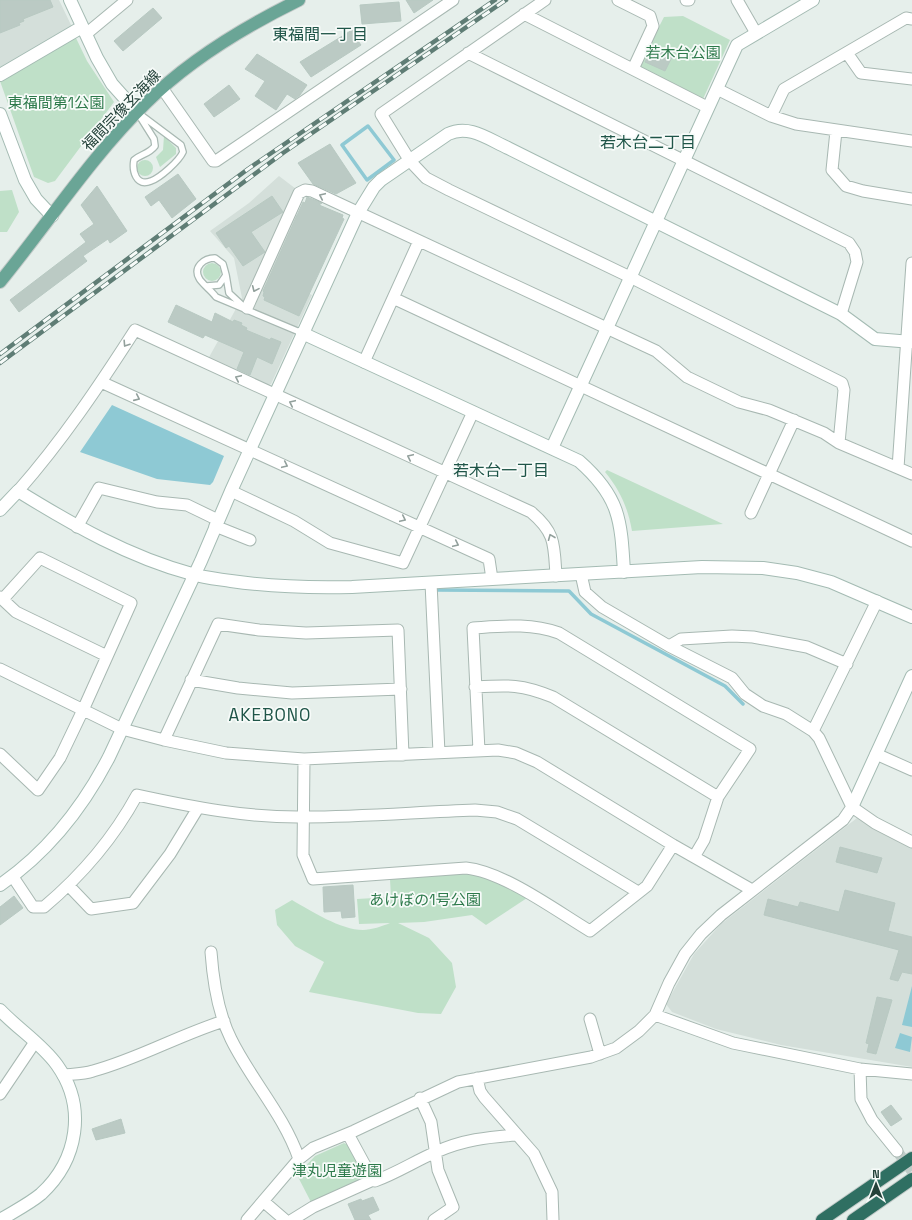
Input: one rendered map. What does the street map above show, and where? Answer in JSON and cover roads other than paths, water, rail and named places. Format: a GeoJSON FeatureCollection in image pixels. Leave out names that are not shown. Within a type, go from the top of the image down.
{"type":"FeatureCollection","features":[{"type":"Feature","properties":{"kind":"highway"},"geometry":{"type":"LineString","coordinates":[[822,1220],[912,1158]]}},
{"type":"Feature","properties":{"kind":"highway"},"geometry":{"type":"LineString","coordinates":[[853,1220],[912,1179]]}},
{"type":"Feature","properties":{"kind":"main road","name":"福間宗像玄海線"},"geometry":{"type":"LineString","coordinates":[[0,282],[87,170],[137,112],[162,88],[201,56],[230,37],[259,20],[299,0]]}},
{"type":"Feature","properties":{"kind":"street"},"geometry":{"type":"LineString","coordinates":[[70,0],[97,58],[112,84],[137,112]]}},
{"type":"Feature","properties":{"kind":"street"},"geometry":{"type":"LineString","coordinates":[[0,75],[84,31],[127,0]]}},
{"type":"Feature","properties":{"kind":"street"},"geometry":{"type":"LineString","coordinates":[[162,88],[213,161],[216,162],[453,0]]}},
{"type":"Feature","properties":{"kind":"street"},"geometry":{"type":"LineString","coordinates":[[546,0],[381,114],[410,161],[426,178],[449,190],[630,277],[842,383],[844,390],[839,443]]}},
{"type":"Feature","properties":{"kind":"street"},"geometry":{"type":"LineString","coordinates":[[618,0],[650,16],[653,20],[654,26],[633,69]]}},
{"type":"Feature","properties":{"kind":"street"},"geometry":{"type":"LineString","coordinates":[[736,0],[756,33]]}},
{"type":"Feature","properties":{"kind":"street"},"geometry":{"type":"LineString","coordinates":[[552,448],[707,107],[737,45],[813,0]]}},
{"type":"Feature","properties":{"kind":"street"},"geometry":{"type":"LineString","coordinates":[[524,14],[707,107]]}},
{"type":"Feature","properties":{"kind":"street"},"geometry":{"type":"LineString","coordinates":[[771,116],[784,89],[906,18],[912,19]]}},
{"type":"Feature","properties":{"kind":"street"},"geometry":{"type":"LineString","coordinates":[[468,53],[849,243],[856,252],[857,262],[841,314]]}},
{"type":"Feature","properties":{"kind":"street"},"geometry":{"type":"LineString","coordinates":[[847,53],[861,73],[912,79]]}},
{"type":"Feature","properties":{"kind":"street"},"geometry":{"type":"LineString","coordinates":[[717,89],[771,116],[796,124],[912,141]]}},
{"type":"Feature","properties":{"kind":"street"},"geometry":{"type":"LineString","coordinates":[[0,114],[25,180],[36,198],[52,216]]}},
{"type":"Feature","properties":{"kind":"street"},"geometry":{"type":"LineString","coordinates":[[0,885],[12,877],[41,852],[72,819],[92,789],[122,729],[194,575],[230,491],[358,213],[374,187],[448,134],[457,130],[465,130],[841,314],[875,339],[910,342]]}},
{"type":"Feature","properties":{"kind":"street"},"geometry":{"type":"LineString","coordinates":[[836,131],[832,170],[846,186],[863,191],[912,198]]}},
{"type":"Feature","properties":{"kind":"street"},"geometry":{"type":"LineString","coordinates":[[247,308],[299,194],[305,190],[312,191],[656,351],[687,377],[739,402],[769,410],[794,420],[824,433],[839,443],[912,474]]}},
{"type":"Feature","properties":{"kind":"street"},"geometry":{"type":"LineString","coordinates":[[364,362],[419,241]]}},
{"type":"Feature","properties":{"kind":"street"},"geometry":{"type":"LineString","coordinates":[[898,468],[910,342],[912,263]]}},
{"type":"Feature","properties":{"kind":"street"},"geometry":{"type":"LineString","coordinates":[[393,298],[912,541]]}},
{"type":"Feature","properties":{"kind":"street"},"geometry":{"type":"LineString","coordinates":[[0,510],[45,460],[102,382],[135,330],[531,512],[545,524],[553,540],[556,576]]}},
{"type":"Feature","properties":{"kind":"street"},"geometry":{"type":"LineString","coordinates":[[302,333],[579,461],[596,476],[613,500],[619,517],[624,572]]}},
{"type":"Feature","properties":{"kind":"street"},"geometry":{"type":"LineString","coordinates":[[102,382],[489,559],[492,579]]}},
{"type":"Feature","properties":{"kind":"street"},"geometry":{"type":"LineString","coordinates":[[230,491],[294,521],[330,542],[403,563],[473,412]]}},
{"type":"Feature","properties":{"kind":"street"},"geometry":{"type":"LineString","coordinates":[[751,513],[794,420]]}},
{"type":"Feature","properties":{"kind":"street"},"geometry":{"type":"LineString","coordinates":[[77,527],[99,488],[157,502],[187,506],[250,540]]}},
{"type":"Feature","properties":{"kind":"street"},"geometry":{"type":"LineString","coordinates":[[18,491],[77,527],[127,551],[194,575],[264,585],[305,588],[431,583],[702,567],[763,568],[797,573],[831,582],[877,600],[912,617]]}},
{"type":"Feature","properties":{"kind":"street"},"geometry":{"type":"LineString","coordinates":[[0,754],[38,790],[60,758],[84,710],[131,603],[40,558],[1,598],[16,612],[107,656]]}},
{"type":"Feature","properties":{"kind":"street"},"geometry":{"type":"LineString","coordinates":[[581,574],[585,592],[602,607],[669,646],[732,678],[745,694],[763,706],[786,714],[813,731],[819,738],[852,807],[875,823],[912,842]]}},
{"type":"Feature","properties":{"kind":"street"},"geometry":{"type":"LineString","coordinates":[[431,583],[439,753]]}},
{"type":"Feature","properties":{"kind":"street"},"geometry":{"type":"LineString","coordinates":[[813,731],[877,600]]}},
{"type":"Feature","properties":{"kind":"street"},"geometry":{"type":"LineString","coordinates":[[164,740],[218,624],[259,630],[306,633],[398,630],[403,755]]}},
{"type":"Feature","properties":{"kind":"street"},"geometry":{"type":"LineString","coordinates":[[479,752],[473,628],[521,626],[541,627],[559,633],[750,749],[718,797],[704,840],[694,857]]}},
{"type":"Feature","properties":{"kind":"street"},"geometry":{"type":"LineString","coordinates":[[669,646],[680,639],[732,636],[752,637],[808,647],[847,664]]}},
{"type":"Feature","properties":{"kind":"street"},"geometry":{"type":"LineString","coordinates":[[0,669],[122,729],[164,740],[226,753],[304,759],[498,750],[516,754],[537,762],[672,845],[752,890]]}},
{"type":"Feature","properties":{"kind":"street"},"geometry":{"type":"LineString","coordinates":[[247,1220],[299,1159],[313,1148],[348,1134],[420,1098],[458,1082],[600,1054],[616,1048],[639,1032],[655,1015],[669,983],[685,954],[701,934],[721,915],[752,890],[843,820],[852,807],[876,754],[908,696],[912,676]]}},
{"type":"Feature","properties":{"kind":"street"},"geometry":{"type":"LineString","coordinates":[[191,680],[238,688],[292,693],[401,690]]}},
{"type":"Feature","properties":{"kind":"street"},"geometry":{"type":"LineString","coordinates":[[475,687],[511,685],[531,688],[553,696],[718,797]]}},
{"type":"Feature","properties":{"kind":"street"},"geometry":{"type":"LineString","coordinates":[[876,754],[912,770]]}},
{"type":"Feature","properties":{"kind":"street"},"geometry":{"type":"LineString","coordinates":[[304,759],[303,855],[313,879],[466,868],[480,870],[501,878],[590,931],[647,886],[672,845]]}},
{"type":"Feature","properties":{"kind":"street"},"geometry":{"type":"LineString","coordinates":[[12,877],[33,907],[44,907],[69,886],[105,846],[126,816],[137,795],[198,808],[249,814],[304,817],[475,810],[497,812],[517,819],[638,892]]}},
{"type":"Feature","properties":{"kind":"street"},"geometry":{"type":"LineString","coordinates":[[69,886],[91,909],[133,903],[170,854],[198,808]]}},
{"type":"Feature","properties":{"kind":"street"},"geometry":{"type":"LineString","coordinates":[[212,952],[213,974],[224,1021],[231,1039],[293,1142],[299,1159]]}},
{"type":"Feature","properties":{"kind":"street"},"geometry":{"type":"LineString","coordinates":[[0,1010],[35,1042],[56,1064],[71,1093],[76,1118],[75,1132],[69,1157],[56,1177],[40,1194],[0,1220]]}},
{"type":"Feature","properties":{"kind":"street"},"geometry":{"type":"LineString","coordinates":[[655,1015],[733,1043],[860,1068],[912,1074]]}},
{"type":"Feature","properties":{"kind":"street"},"geometry":{"type":"LineString","coordinates":[[590,1019],[600,1054]]}},
{"type":"Feature","properties":{"kind":"street"},"geometry":{"type":"LineString","coordinates":[[63,1075],[99,1070],[197,1030],[224,1021]]}},
{"type":"Feature","properties":{"kind":"street"},"geometry":{"type":"LineString","coordinates":[[0,1094],[35,1042]]}},
{"type":"Feature","properties":{"kind":"street"},"geometry":{"type":"LineString","coordinates":[[860,1068],[861,1099],[872,1120],[897,1151]]}},
{"type":"Feature","properties":{"kind":"street"},"geometry":{"type":"LineString","coordinates":[[477,1078],[480,1091],[484,1097],[534,1154],[552,1192],[553,1220]]}},
{"type":"Feature","properties":{"kind":"street"},"geometry":{"type":"LineString","coordinates":[[420,1098],[431,1122],[437,1151],[438,1170],[453,1207],[434,1220]]}},
{"type":"Feature","properties":{"kind":"street"},"geometry":{"type":"LineString","coordinates":[[348,1134],[373,1180]]}},
{"type":"Feature","properties":{"kind":"street"},"geometry":{"type":"LineString","coordinates":[[292,1220],[313,1207],[373,1180],[375,1181],[397,1173],[437,1151],[477,1138],[516,1135]]}},
{"type":"Feature","properties":{"kind":"street"},"geometry":{"type":"LineString","coordinates":[[263,1201],[285,1220]]}},
{"type":"Feature","properties":{"kind":"lane"},"geometry":{"type":"LineString","coordinates":[[137,112],[181,145],[183,152],[180,160],[150,182],[142,182],[136,179],[132,172],[134,160],[139,155],[150,152],[155,146],[154,138],[137,112]]}},
{"type":"Feature","properties":{"kind":"lane"},"geometry":{"type":"LineString","coordinates":[[247,308],[229,293],[226,269],[219,260],[214,258],[204,260],[199,265],[197,271],[202,283],[207,286],[216,297],[226,302],[247,308],[302,333]]}},
{"type":"Feature","properties":{"kind":"lane"},"geometry":{"type":"LineString","coordinates":[[207,286],[219,285],[226,275]]}},
{"type":"Feature","properties":{"kind":"water"},"geometry":{"type":"Polygon","coordinates":[[[112,405],[224,456],[213,482],[210,485],[157,479],[80,452],[112,405]]]}},
{"type":"Feature","properties":{"kind":"water"},"geometry":{"type":"Polygon","coordinates":[[[912,986],[912,1027],[902,1025],[912,986]]]}},
{"type":"Feature","properties":{"kind":"water"},"geometry":{"type":"Polygon","coordinates":[[[900,1033],[912,1037],[910,1052],[895,1048],[900,1033]]]}},
{"type":"Feature","properties":{"kind":"waterway"},"geometry":{"type":"LineString","coordinates":[[368,126],[394,160],[367,180],[342,145],[368,126]]}},
{"type":"Feature","properties":{"kind":"waterway"},"geometry":{"type":"LineString","coordinates":[[436,590],[569,591],[591,614],[725,686],[743,704]]}},
{"type":"Feature","properties":{"kind":"tunnel"},"geometry":{"type":"LineString","coordinates":[[897,1151],[912,1171]]}},
{"type":"Feature","properties":{"kind":"railway"},"geometry":{"type":"LineString","coordinates":[[0,354],[248,169],[495,0]]}},
{"type":"Feature","properties":{"kind":"railway"},"geometry":{"type":"LineString","coordinates":[[0,363],[283,153],[506,0]]}},
{"type":"Feature","properties":{"kind":"district","name":"東福間一丁目"},"geometry":{"type":"Point","coordinates":[320,34]}},
{"type":"Feature","properties":{"kind":"district","name":"若木台二丁目"},"geometry":{"type":"Point","coordinates":[648,142]}},
{"type":"Feature","properties":{"kind":"district","name":"若木台一丁目"},"geometry":{"type":"Point","coordinates":[501,470]}},
{"type":"Feature","properties":{"kind":"district","name":"AKEBONO"},"geometry":{"type":"Point","coordinates":[270,715]}},
{"type":"Feature","properties":{"kind":"park label","name":"若木台公園"},"geometry":{"type":"Point","coordinates":[683,52]}},
{"type":"Feature","properties":{"kind":"park label","name":"東福間第1公園"},"geometry":{"type":"Point","coordinates":[56,102]}},
{"type":"Feature","properties":{"kind":"park label","name":"あけぼの1号公園"},"geometry":{"type":"Point","coordinates":[425,899]}},
{"type":"Feature","properties":{"kind":"park label","name":"津丸児童遊園"},"geometry":{"type":"Point","coordinates":[337,1170]}}]}
